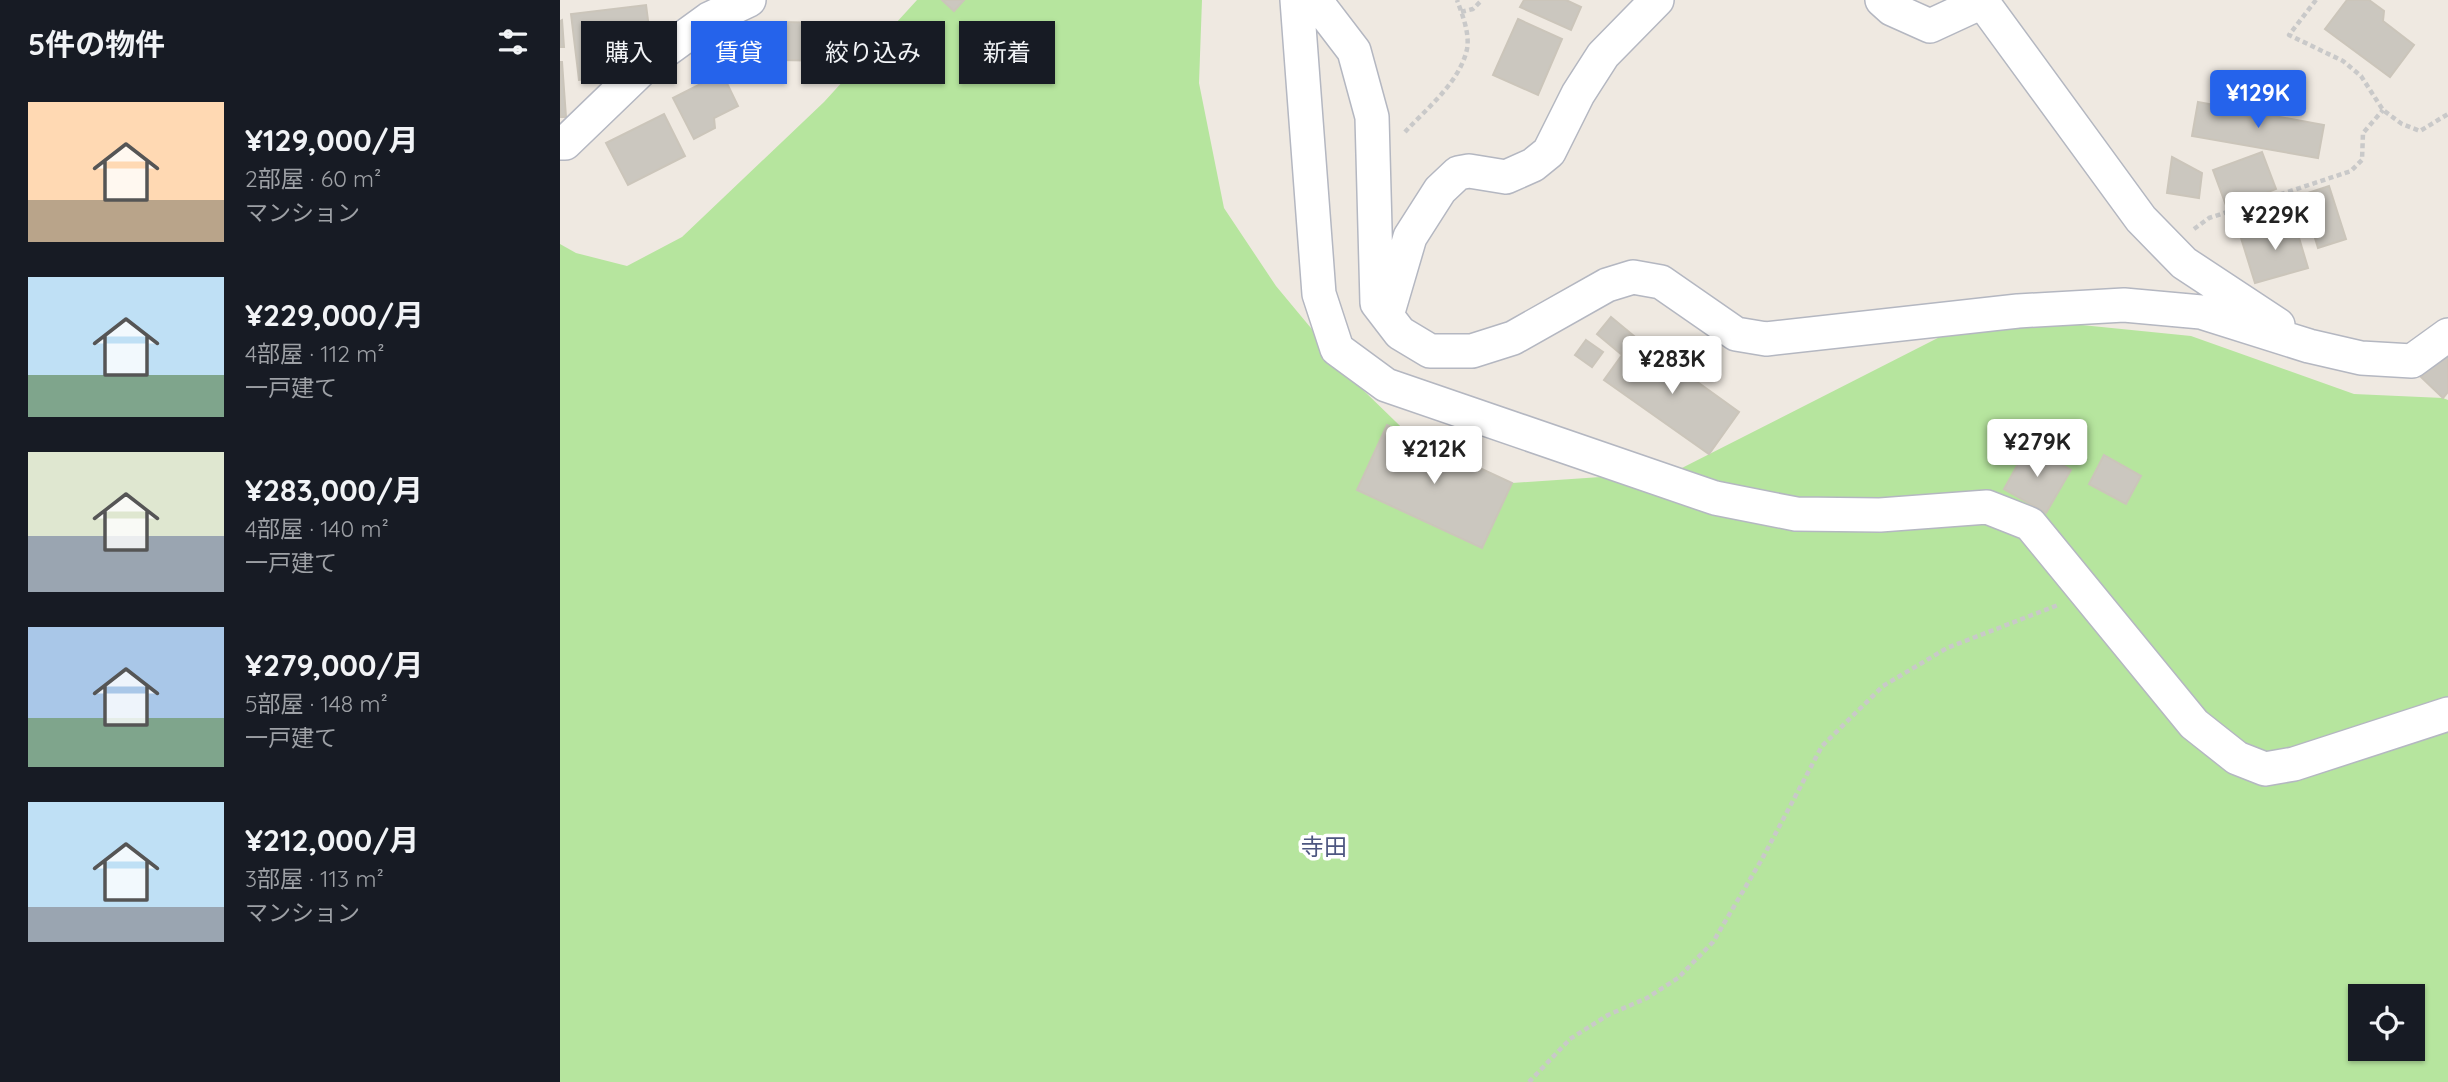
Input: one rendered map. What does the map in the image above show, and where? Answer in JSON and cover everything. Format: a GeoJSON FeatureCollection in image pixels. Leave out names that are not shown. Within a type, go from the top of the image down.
{"type":"FeatureCollection","features":[{"type":"Feature","properties":{"kind":"street"},"geometry":{"type":"LineString","coordinates":[[560,143],[565,143],[648,64],[709,19],[749,0]]}},
{"type":"Feature","properties":{"kind":"street"},"geometry":{"type":"LineString","coordinates":[[1297,0],[1320,294],[1337,349],[1387,385],[1715,498],[1796,514],[1880,515],[1987,508],[2030,524],[2194,724],[2236,758],[2265,769],[2294,764],[2448,714]]}},
{"type":"Feature","properties":{"kind":"street"},"geometry":{"type":"LineString","coordinates":[[1314,0],[1354,51],[1373,117],[1377,303],[1400,332],[1430,351],[1472,351],[1513,338],[1607,285],[1633,277],[1661,282],[1736,334],[1766,340],[2018,311],[2124,305],[2201,312],[2309,346],[2361,358],[2412,361],[2448,335]]}},
{"type":"Feature","properties":{"kind":"street"},"geometry":{"type":"LineString","coordinates":[[1387,316],[1410,237],[1440,190],[1458,173],[1469,171],[1506,177],[1533,165],[1549,152],[1578,94],[1603,55],[1657,0]]}},
{"type":"Feature","properties":{"kind":"street"},"geometry":{"type":"LineString","coordinates":[[1882,0],[1892,9],[1930,26],[1982,1],[2141,219],[2184,263],[2309,346]]}},
{"type":"Feature","properties":{"kind":"path"},"geometry":{"type":"LineString","coordinates":[[1375,162],[1457,75],[1467,47],[1457,0]]}},
{"type":"Feature","properties":{"kind":"path"},"geometry":{"type":"LineString","coordinates":[[1461,12],[1473,9],[1482,0]]}},
{"type":"Feature","properties":{"kind":"path"},"geometry":{"type":"LineString","coordinates":[[2315,0],[2290,35],[2343,61],[2361,76],[2383,110],[2402,124],[2420,131],[2448,114]]}},
{"type":"Feature","properties":{"kind":"path"},"geometry":{"type":"LineString","coordinates":[[2169,248],[2209,218],[2351,171],[2362,160],[2363,133],[2383,110]]}},
{"type":"Feature","properties":{"kind":"path"},"geometry":{"type":"LineString","coordinates":[[1529,1082],[1570,1039],[1608,1015],[1647,998],[1678,978],[1713,942],[1762,859],[1822,746],[1883,686],[1947,648],[2085,593]]}},
{"type":"Feature","properties":{"kind":"green space"},"geometry":{"type":"Polygon","coordinates":[[[917,0],[1202,0],[1199,83],[1224,208],[1276,286],[1360,387],[1431,456],[1512,483],[1674,472],[1983,315],[2191,336],[2354,394],[2448,400],[2448,1082],[560,1082],[560,244],[576,253],[627,266],[682,237],[840,84],[945,84],[945,21],[898,21],[917,0]]]}},
{"type":"Feature","properties":{"kind":"building"},"geometry":{"type":"Polygon","coordinates":[[[942,0],[964,0],[954,11],[942,0]]]}},
{"type":"Feature","properties":{"kind":"building"},"geometry":{"type":"Polygon","coordinates":[[[1524,0],[1566,0],[1581,7],[1571,30],[1520,7],[1524,0]]]}},
{"type":"Feature","properties":{"kind":"building"},"geometry":{"type":"Polygon","coordinates":[[[2347,0],[2369,0],[2384,11],[2383,21],[2414,45],[2390,77],[2325,29],[2347,0]]]}},
{"type":"Feature","properties":{"kind":"building"},"geometry":{"type":"Polygon","coordinates":[[[646,5],[648,21],[581,21],[579,80],[571,14],[646,5]]]}},
{"type":"Feature","properties":{"kind":"building"},"geometry":{"type":"Polygon","coordinates":[[[1518,19],[1562,39],[1538,95],[1493,75],[1518,19]]]}},
{"type":"Feature","properties":{"kind":"building"},"geometry":{"type":"Polygon","coordinates":[[[562,20],[564,47],[560,47],[560,21],[562,20]]]}},
{"type":"Feature","properties":{"kind":"building"},"geometry":{"type":"Polygon","coordinates":[[[787,22],[801,22],[801,60],[787,60],[787,22]]]}},
{"type":"Feature","properties":{"kind":"building"},"geometry":{"type":"Polygon","coordinates":[[[562,62],[566,117],[560,117],[562,62]]]}},
{"type":"Feature","properties":{"kind":"building"},"geometry":{"type":"Polygon","coordinates":[[[700,84],[727,84],[738,106],[714,118],[715,128],[694,139],[673,98],[700,84]]]}},
{"type":"Feature","properties":{"kind":"building"},"geometry":{"type":"Polygon","coordinates":[[[2198,102],[2324,125],[2318,158],[2192,136],[2198,102]]]}},
{"type":"Feature","properties":{"kind":"building"},"geometry":{"type":"Polygon","coordinates":[[[664,114],[685,156],[628,185],[606,143],[664,114]]]}},
{"type":"Feature","properties":{"kind":"building"},"geometry":{"type":"Polygon","coordinates":[[[2262,152],[2276,189],[2227,208],[2213,170],[2262,152]]]}},
{"type":"Feature","properties":{"kind":"building"},"geometry":{"type":"Polygon","coordinates":[[[2172,157],[2202,173],[2199,198],[2167,193],[2172,157]]]}},
{"type":"Feature","properties":{"kind":"building"},"geometry":{"type":"Polygon","coordinates":[[[2329,186],[2346,239],[2318,248],[2302,195],[2329,186]]]}},
{"type":"Feature","properties":{"kind":"building"},"geometry":{"type":"Polygon","coordinates":[[[2294,221],[2308,268],[2255,283],[2241,238],[2294,221]]]}},
{"type":"Feature","properties":{"kind":"building"},"geometry":{"type":"Polygon","coordinates":[[[1611,317],[1635,337],[1621,354],[1597,334],[1611,317]]]}},
{"type":"Feature","properties":{"kind":"building"},"geometry":{"type":"Polygon","coordinates":[[[1635,337],[1739,412],[1709,454],[1604,380],[1635,337]]]}},
{"type":"Feature","properties":{"kind":"building"},"geometry":{"type":"Polygon","coordinates":[[[1586,340],[1603,352],[1592,367],[1575,355],[1586,340]]]}},
{"type":"Feature","properties":{"kind":"building"},"geometry":{"type":"Polygon","coordinates":[[[2448,349],[2448,392],[2443,398],[2421,377],[2448,349]]]}},
{"type":"Feature","properties":{"kind":"building"},"geometry":{"type":"Polygon","coordinates":[[[1387,425],[1512,483],[1482,548],[1357,490],[1387,425]]]}},
{"type":"Feature","properties":{"kind":"building"},"geometry":{"type":"Polygon","coordinates":[[[2028,446],[2071,470],[2046,513],[2004,489],[2028,446]]]}},
{"type":"Feature","properties":{"kind":"building"},"geometry":{"type":"Polygon","coordinates":[[[2104,455],[2141,476],[2126,504],[2089,484],[2104,455]]]}},
{"type":"Feature","properties":{"kind":"district","name":"寺田"},"geometry":{"type":"Point","coordinates":[1324,847]}}]}
